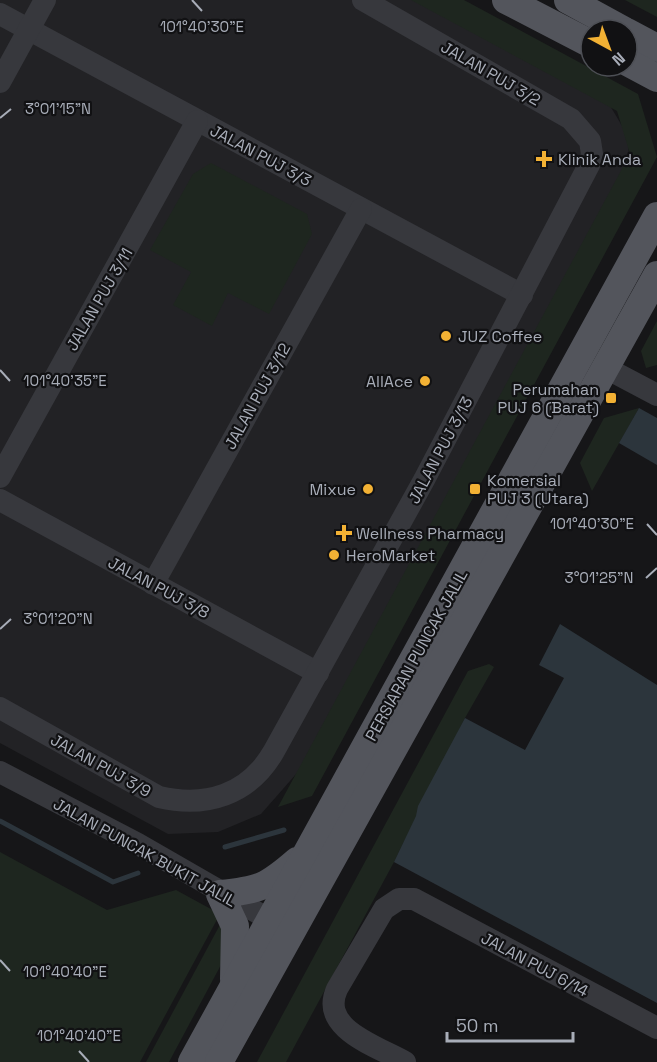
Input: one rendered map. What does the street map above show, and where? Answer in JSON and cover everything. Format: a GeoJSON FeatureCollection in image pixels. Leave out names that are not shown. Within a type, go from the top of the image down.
{"type":"FeatureCollection","features":[{"type":"Feature","properties":{"kind":"main road"},"geometry":{"type":"LineString","coordinates":[[506,0],[579,38]]}},
{"type":"Feature","properties":{"kind":"main road"},"geometry":{"type":"LineString","coordinates":[[568,0],[601,18]]}},
{"type":"Feature","properties":{"kind":"main road"},"geometry":{"type":"LineString","coordinates":[[639,38],[657,48]]}},
{"type":"Feature","properties":{"kind":"main road"},"geometry":{"type":"LineString","coordinates":[[639,68],[657,78]]}},
{"type":"Feature","properties":{"kind":"main road","name":"PERSIARAN PUNCAK JALIL"},"geometry":{"type":"LineString","coordinates":[[219,1062],[280,926],[306,853],[657,216]]}},
{"type":"Feature","properties":{"kind":"main road","name":"PERSIARAN PUNCAK JALIL"},"geometry":{"type":"LineString","coordinates":[[192,1062],[233,987],[280,926],[606,368],[657,275]]}},
{"type":"Feature","properties":{"kind":"main road"},"geometry":{"type":"LineString","coordinates":[[233,987],[235,926],[220,894],[254,891],[273,882],[306,853]]}},
{"type":"Feature","properties":{"kind":"street"},"geometry":{"type":"LineString","coordinates":[[0,82],[45,0]]}},
{"type":"Feature","properties":{"kind":"street","name":"JALAN PUJ 3/2"},"geometry":{"type":"LineString","coordinates":[[363,0],[571,119],[590,141],[592,154],[589,165]]}},
{"type":"Feature","properties":{"kind":"street","name":"JALAN PUJ 3/3"},"geometry":{"type":"LineString","coordinates":[[0,14],[522,295]]}},
{"type":"Feature","properties":{"kind":"street","name":"JALAN PUJ 3/11"},"geometry":{"type":"LineString","coordinates":[[0,477],[197,121]]}},
{"type":"Feature","properties":{"kind":"street","name":"JALAN PUJ 3/13"},"geometry":{"type":"LineString","coordinates":[[242,786],[257,777],[318,673],[522,295],[589,165]]}},
{"type":"Feature","properties":{"kind":"street","name":"JALAN PUJ 3/12"},"geometry":{"type":"LineString","coordinates":[[153,584],[361,209]]}},
{"type":"Feature","properties":{"kind":"street"},"geometry":{"type":"LineString","coordinates":[[606,368],[657,395]]}},
{"type":"Feature","properties":{"kind":"street","name":"JALAN PUJ 3/8"},"geometry":{"type":"LineString","coordinates":[[0,500],[318,673]]}},
{"type":"Feature","properties":{"kind":"street","name":"JALAN PUJ 3/9"},"geometry":{"type":"LineString","coordinates":[[0,708],[159,797],[182,802],[191,801],[226,794],[242,786]]}},
{"type":"Feature","properties":{"kind":"street","name":"JALAN PUNCAK BUKIT JALIL"},"geometry":{"type":"LineString","coordinates":[[0,772],[138,844],[220,894],[280,926]]}},
{"type":"Feature","properties":{"kind":"street","name":"JALAN PUJ 6/14"},"geometry":{"type":"LineString","coordinates":[[405,1062],[345,1028],[333,1011],[333,999],[337,989],[384,909],[399,899],[414,899],[657,1028]]}},
{"type":"Feature","properties":{"kind":"shaded area"},"geometry":{"type":"Polygon","coordinates":[[[0,0],[422,0],[609,104],[628,136],[629,165],[304,765],[261,814],[218,832],[168,834],[0,743],[0,0]]]}},
{"type":"Feature","properties":{"kind":"shaded area"},"geometry":{"type":"Polygon","coordinates":[[[411,0],[464,0],[579,62],[579,78],[608,78],[638,94],[657,157],[312,796],[278,807],[630,154],[617,111],[411,0]]]}},
{"type":"Feature","properties":{"kind":"shaded area"},"geometry":{"type":"Polygon","coordinates":[[[625,0],[657,0],[657,17],[625,0]]]}},
{"type":"Feature","properties":{"kind":"shaded area"},"geometry":{"type":"Polygon","coordinates":[[[211,163],[307,214],[312,234],[269,314],[228,293],[212,326],[173,305],[191,272],[150,250],[193,174],[211,163]]]}},
{"type":"Feature","properties":{"kind":"shaded area"},"geometry":{"type":"Polygon","coordinates":[[[657,321],[657,365],[646,368],[641,351],[657,321]]]}},
{"type":"Feature","properties":{"kind":"shaded area"},"geometry":{"type":"Polygon","coordinates":[[[639,408],[592,491],[580,463],[604,418],[639,408]]]}},
{"type":"Feature","properties":{"kind":"shaded area"},"geometry":{"type":"Polygon","coordinates":[[[639,408],[657,418],[657,465],[619,443],[639,408]]]}},
{"type":"Feature","properties":{"kind":"shaded area"},"geometry":{"type":"Polygon","coordinates":[[[560,624],[657,685],[657,1003],[394,862],[416,816],[418,806],[465,718],[525,750],[564,678],[539,665],[560,624]]]}},
{"type":"Feature","properties":{"kind":"shaded area"},"geometry":{"type":"Polygon","coordinates":[[[489,664],[494,667],[465,718],[394,862],[286,1062],[257,1062],[468,671],[489,664]]]}},
{"type":"Feature","properties":{"kind":"shaded area"},"geometry":{"type":"Polygon","coordinates":[[[0,852],[107,910],[176,890],[220,914],[140,1062],[0,1062],[0,852]]]}},
{"type":"Feature","properties":{"kind":"shaded area"},"geometry":{"type":"Polygon","coordinates":[[[222,921],[230,948],[169,1062],[146,1062],[222,921]]]}},
{"type":"Feature","properties":{"kind":"waterway"},"geometry":{"type":"LineString","coordinates":[[0,821],[113,882],[138,873]]}},
{"type":"Feature","properties":{"kind":"waterway"},"geometry":{"type":"LineString","coordinates":[[225,847],[284,830]]}},
{"type":"Feature","properties":{"kind":"place","name":"Klinik Anda"},"geometry":{"type":"Point","coordinates":[544,159]}},
{"type":"Feature","properties":{"kind":"place","name":"JUZ Coffee"},"geometry":{"type":"Point","coordinates":[446,336]}},
{"type":"Feature","properties":{"kind":"place","name":"AllAce"},"geometry":{"type":"Point","coordinates":[425,381]}},
{"type":"Feature","properties":{"kind":"place","name":"Perumahan PUJ 6 (Barat)"},"geometry":{"type":"Point","coordinates":[611,398]}},
{"type":"Feature","properties":{"kind":"place","name":"Mixue"},"geometry":{"type":"Point","coordinates":[368,489]}},
{"type":"Feature","properties":{"kind":"place","name":"Komersial PUJ 3 (Utara)"},"geometry":{"type":"Point","coordinates":[475,489]}},
{"type":"Feature","properties":{"kind":"place","name":"Wellness Pharmacy"},"geometry":{"type":"Point","coordinates":[344,533]}},
{"type":"Feature","properties":{"kind":"place","name":"HeroMarket"},"geometry":{"type":"Point","coordinates":[334,555]}}]}
